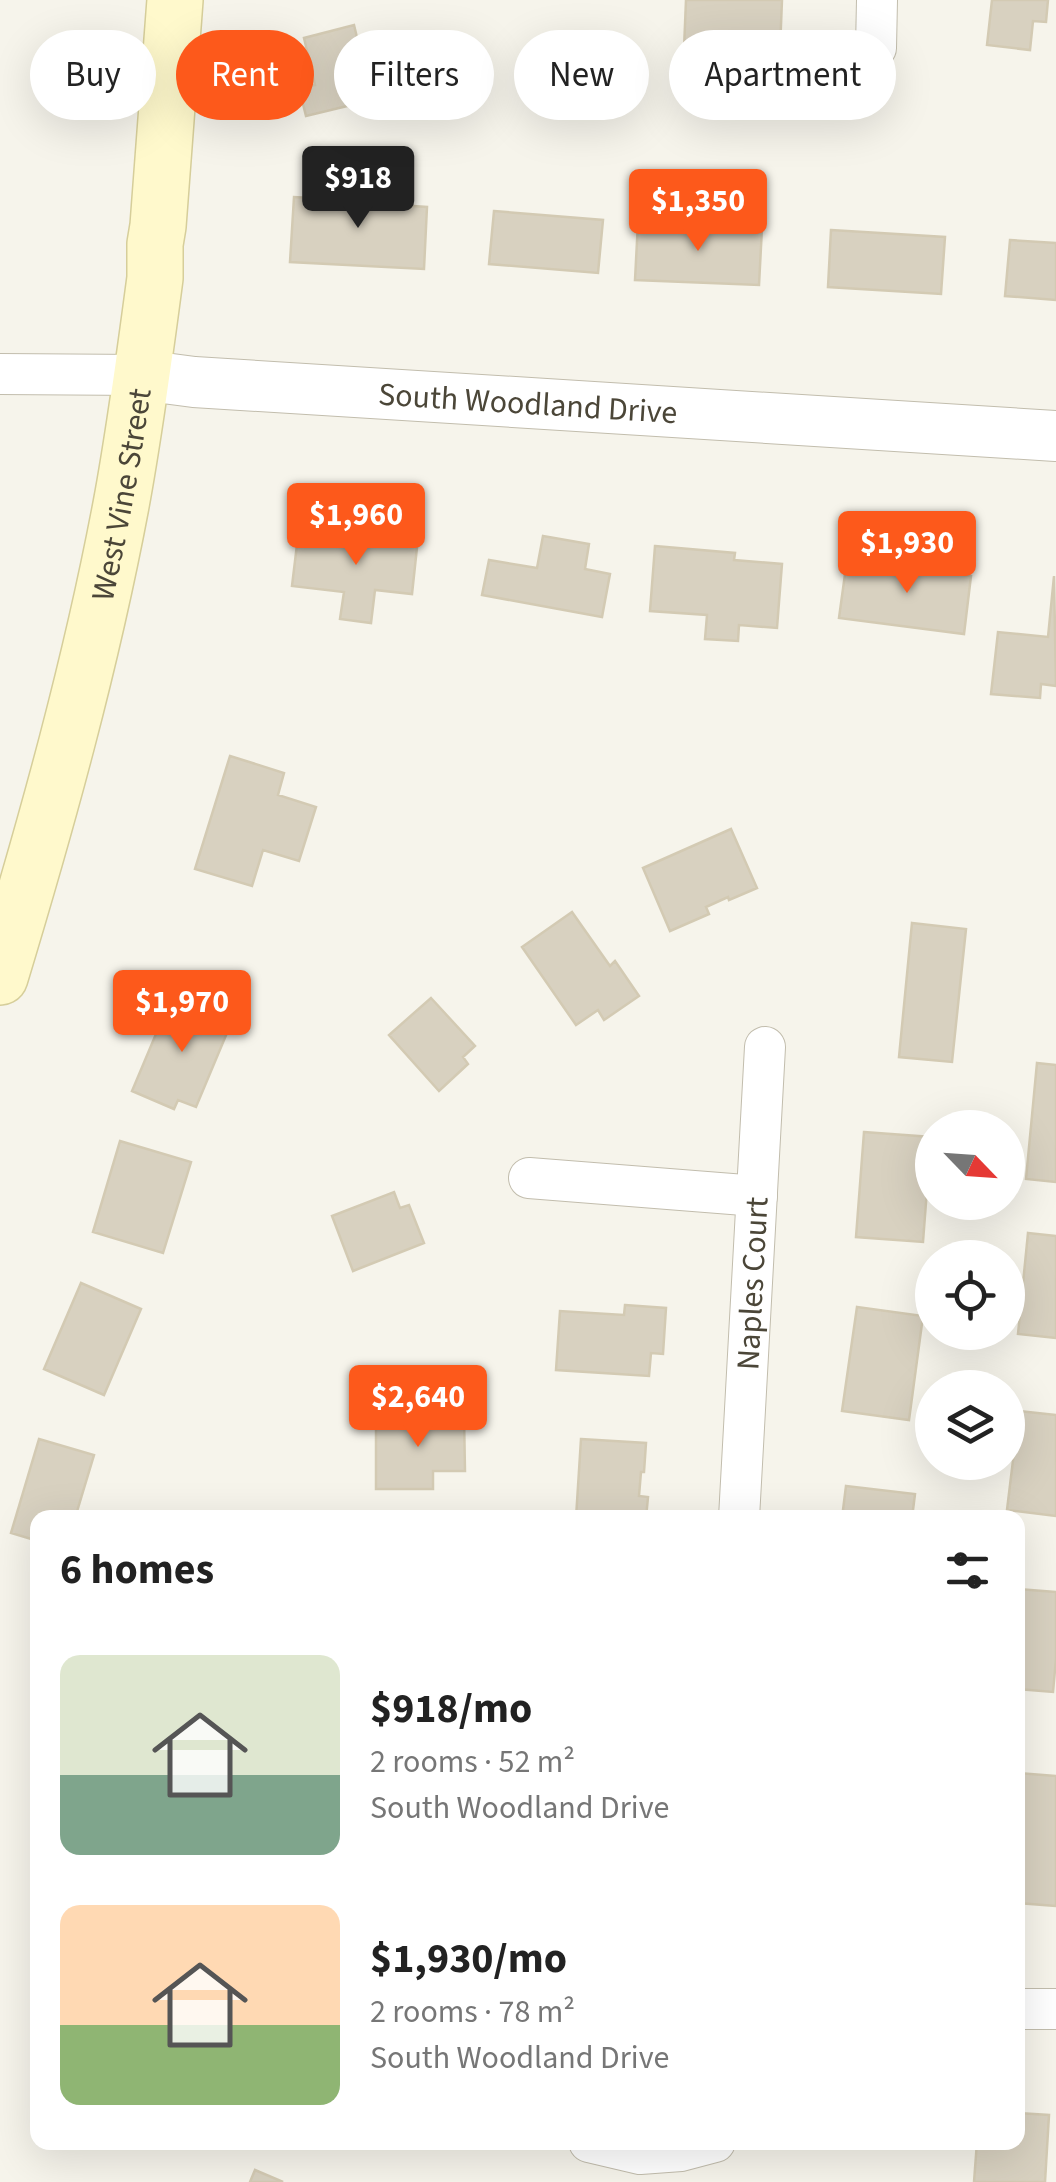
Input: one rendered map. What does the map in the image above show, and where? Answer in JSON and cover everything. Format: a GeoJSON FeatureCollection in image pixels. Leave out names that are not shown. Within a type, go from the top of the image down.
{"type":"FeatureCollection","features":[{"type":"Feature","properties":{"kind":"main road","name":"West Vine Street"},"geometry":{"type":"LineString","coordinates":[[0,977],[86,664],[121,504],[155,278],[176,0]]}},
{"type":"Feature","properties":{"kind":"street"},"geometry":{"type":"LineString","coordinates":[[876,30],[877,0]]}},
{"type":"Feature","properties":{"kind":"street","name":"South Woodland Drive"},"geometry":{"type":"LineString","coordinates":[[0,374],[142,375],[194,382],[1056,436]]}},
{"type":"Feature","properties":{"kind":"street","name":"Naples Court"},"geometry":{"type":"LineString","coordinates":[[739,1510],[765,1047]]}},
{"type":"Feature","properties":{"kind":"street"},"geometry":{"type":"LineString","coordinates":[[529,1178],[757,1196]]}},
{"type":"Feature","properties":{"kind":"street"},"geometry":{"type":"LineString","coordinates":[[1025,2010],[1056,2009]]}},
{"type":"Feature","properties":{"kind":"street"},"geometry":{"type":"LineString","coordinates":[[623,2150],[640,2154],[685,2150]]}},
{"type":"Feature","properties":{"kind":"building"},"geometry":{"type":"Polygon","coordinates":[[[686,0],[782,0],[781,30],[685,30],[686,0]]]}},
{"type":"Feature","properties":{"kind":"building"},"geometry":{"type":"Polygon","coordinates":[[[992,0],[1048,0],[1046,22],[1033,21],[1030,50],[987,45],[992,0]]]}},
{"type":"Feature","properties":{"kind":"building"},"geometry":{"type":"Polygon","coordinates":[[[334,30],[334,109],[314,114],[315,85],[314,35],[334,30]]]}},
{"type":"Feature","properties":{"kind":"building"},"geometry":{"type":"Polygon","coordinates":[[[333,185],[374,187],[382,204],[427,207],[424,269],[290,262],[294,197],[332,199],[333,185]]]}},
{"type":"Feature","properties":{"kind":"building"},"geometry":{"type":"Polygon","coordinates":[[[494,211],[603,220],[598,273],[489,264],[494,211]]]}},
{"type":"Feature","properties":{"kind":"building"},"geometry":{"type":"Polygon","coordinates":[[[638,222],[762,228],[759,285],[635,280],[638,222]]]}},
{"type":"Feature","properties":{"kind":"building"},"geometry":{"type":"Polygon","coordinates":[[[831,230],[945,237],[941,294],[828,287],[831,230]]]}},
{"type":"Feature","properties":{"kind":"building"},"geometry":{"type":"Polygon","coordinates":[[[1010,240],[1056,243],[1056,300],[1005,296],[1010,240]]]}},
{"type":"Feature","properties":{"kind":"building"},"geometry":{"type":"Polygon","coordinates":[[[330,528],[418,538],[412,594],[375,590],[371,623],[340,619],[344,592],[292,586],[298,536],[328,539],[330,528]]]}},
{"type":"Feature","properties":{"kind":"building"},"geometry":{"type":"Polygon","coordinates":[[[543,536],[589,544],[585,569],[610,574],[602,617],[482,595],[489,560],[537,568],[543,536]]]}},
{"type":"Feature","properties":{"kind":"building"},"geometry":{"type":"Polygon","coordinates":[[[655,546],[735,553],[734,560],[782,564],[777,628],[739,625],[738,641],[705,639],[707,615],[650,611],[655,546]]]}},
{"type":"Feature","properties":{"kind":"building"},"geometry":{"type":"Polygon","coordinates":[[[884,555],[923,560],[922,569],[971,576],[964,634],[839,618],[846,567],[882,571],[884,555]]]}},
{"type":"Feature","properties":{"kind":"building"},"geometry":{"type":"Polygon","coordinates":[[[1054,576],[1056,686],[1041,684],[1040,698],[991,694],[998,632],[1048,637],[1054,576]]]}},
{"type":"Feature","properties":{"kind":"building"},"geometry":{"type":"Polygon","coordinates":[[[230,756],[284,773],[278,795],[316,807],[299,861],[263,850],[252,886],[195,869],[230,756]]]}},
{"type":"Feature","properties":{"kind":"building"},"geometry":{"type":"Polygon","coordinates":[[[731,829],[757,888],[706,907],[709,914],[670,931],[643,868],[731,829]]]}},
{"type":"Feature","properties":{"kind":"building"},"geometry":{"type":"Polygon","coordinates":[[[572,912],[610,966],[615,961],[639,996],[604,1020],[598,1010],[576,1025],[522,947],[572,912]]]}},
{"type":"Feature","properties":{"kind":"building"},"geometry":{"type":"Polygon","coordinates":[[[912,923],[966,929],[952,1062],[899,1057],[912,923]]]}},
{"type":"Feature","properties":{"kind":"building"},"geometry":{"type":"Polygon","coordinates":[[[172,996],[232,1021],[196,1107],[178,1100],[174,1109],[132,1091],[172,996]]]}},
{"type":"Feature","properties":{"kind":"building"},"geometry":{"type":"Polygon","coordinates":[[[431,998],[475,1046],[463,1057],[468,1064],[439,1091],[389,1035],[431,998]]]}},
{"type":"Feature","properties":{"kind":"building"},"geometry":{"type":"Polygon","coordinates":[[[1037,1063],[1056,1065],[1056,1182],[1026,1179],[1037,1063]]]}},
{"type":"Feature","properties":{"kind":"building"},"geometry":{"type":"Polygon","coordinates":[[[864,1132],[915,1136],[915,1220],[925,1220],[923,1240],[856,1237],[864,1132]]]}},
{"type":"Feature","properties":{"kind":"building"},"geometry":{"type":"Polygon","coordinates":[[[120,1141],[191,1162],[163,1253],[93,1232],[120,1141]]]}},
{"type":"Feature","properties":{"kind":"building"},"geometry":{"type":"Polygon","coordinates":[[[394,1192],[400,1208],[409,1205],[424,1243],[353,1271],[332,1216],[394,1192]]]}},
{"type":"Feature","properties":{"kind":"building"},"geometry":{"type":"Polygon","coordinates":[[[1028,1233],[1056,1236],[1056,1338],[1025,1335],[1028,1233]]]}},
{"type":"Feature","properties":{"kind":"building"},"geometry":{"type":"Polygon","coordinates":[[[81,1283],[141,1309],[104,1395],[44,1369],[81,1283]]]}},
{"type":"Feature","properties":{"kind":"building"},"geometry":{"type":"Polygon","coordinates":[[[625,1305],[666,1308],[663,1354],[651,1353],[649,1376],[556,1370],[560,1311],[624,1315],[625,1305]]]}},
{"type":"Feature","properties":{"kind":"building"},"geometry":{"type":"Polygon","coordinates":[[[857,1307],[915,1315],[915,1350],[918,1350],[909,1420],[842,1411],[857,1307]]]}},
{"type":"Feature","properties":{"kind":"building"},"geometry":{"type":"Polygon","coordinates":[[[1025,1412],[1056,1415],[1056,1516],[1007,1510],[1011,1480],[1025,1480],[1025,1412]]]}},
{"type":"Feature","properties":{"kind":"building"},"geometry":{"type":"Polygon","coordinates":[[[376,1416],[464,1416],[465,1471],[433,1471],[433,1489],[376,1489],[376,1416]]]}},
{"type":"Feature","properties":{"kind":"building"},"geometry":{"type":"Polygon","coordinates":[[[39,1439],[94,1455],[77,1510],[30,1510],[30,1539],[11,1533],[39,1439]]]}},
{"type":"Feature","properties":{"kind":"building"},"geometry":{"type":"Polygon","coordinates":[[[581,1439],[646,1443],[639,1496],[648,1497],[647,1510],[577,1510],[581,1439]]]}},
{"type":"Feature","properties":{"kind":"building"},"geometry":{"type":"Polygon","coordinates":[[[846,1486],[915,1494],[913,1510],[843,1510],[846,1486]]]}},
{"type":"Feature","properties":{"kind":"building"},"geometry":{"type":"Polygon","coordinates":[[[1025,1590],[1056,1592],[1053,1692],[1025,1690],[1025,1590]]]}},
{"type":"Feature","properties":{"kind":"building"},"geometry":{"type":"Polygon","coordinates":[[[1025,1774],[1056,1776],[1056,1906],[1025,1904],[1025,1774]]]}},
{"type":"Feature","properties":{"kind":"building"},"geometry":{"type":"Polygon","coordinates":[[[1025,2113],[1049,2115],[1045,2182],[974,2182],[976,2150],[1025,2150],[1025,2113]]]}},
{"type":"Feature","properties":{"kind":"building"},"geometry":{"type":"Polygon","coordinates":[[[255,2170],[283,2182],[250,2182],[255,2170]]]}}]}
